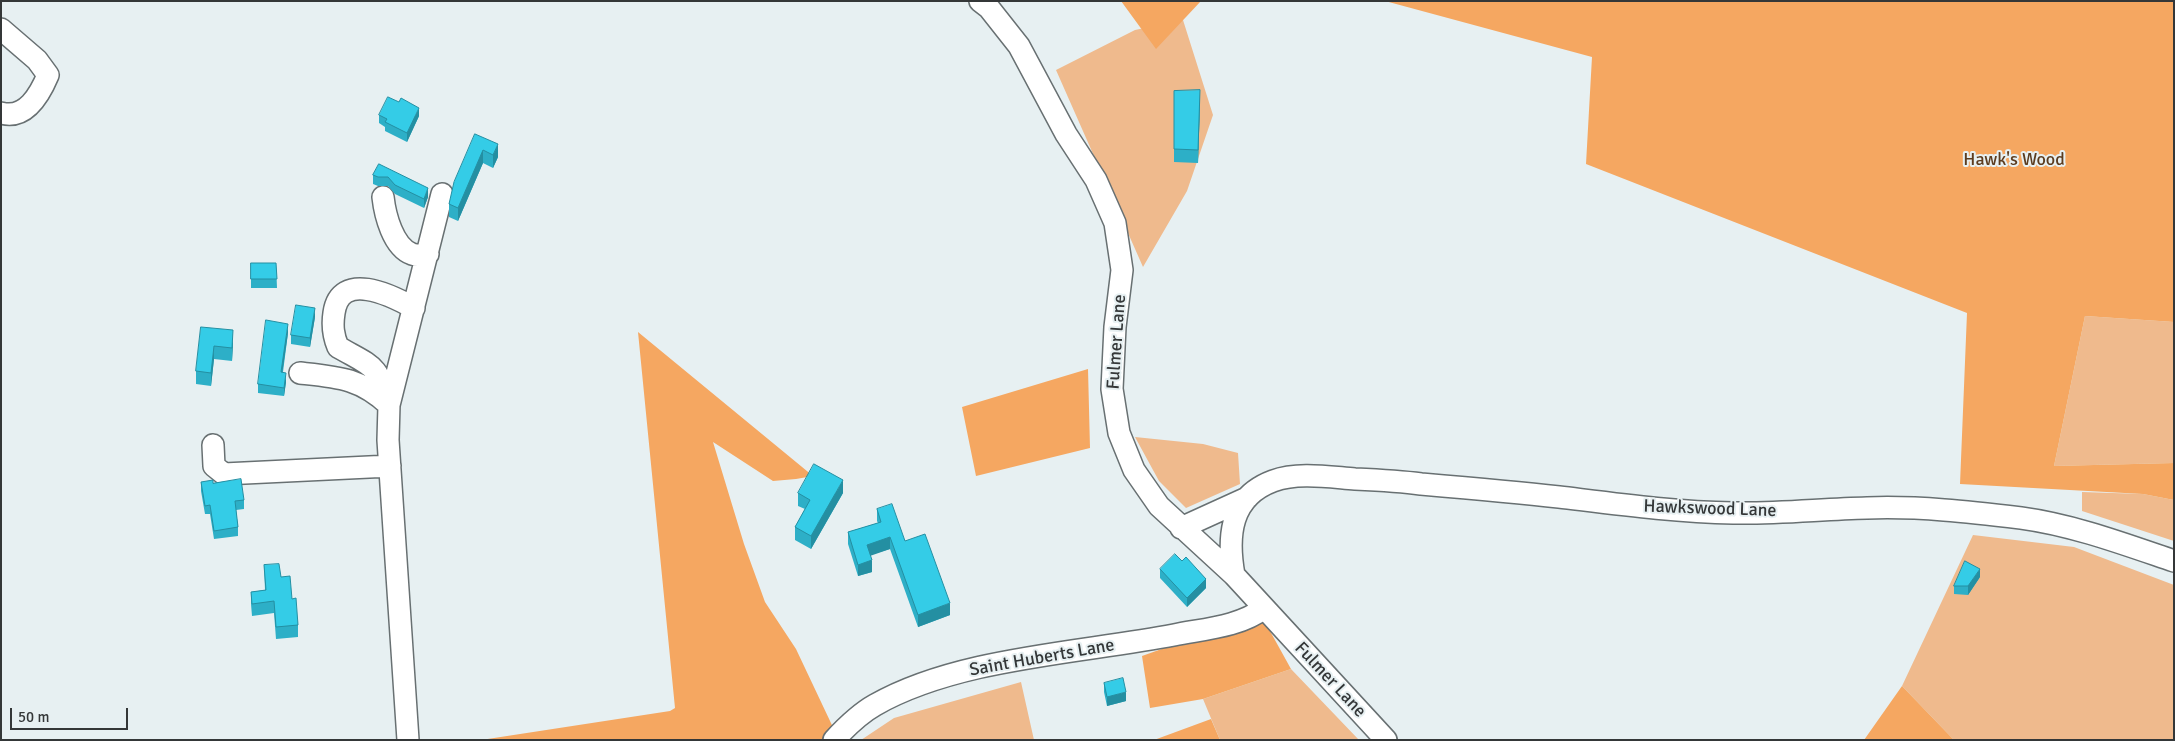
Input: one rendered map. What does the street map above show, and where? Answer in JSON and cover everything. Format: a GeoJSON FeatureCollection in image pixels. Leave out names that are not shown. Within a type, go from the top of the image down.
{"type":"FeatureCollection","features":[{"type":"Feature","properties":{"kind":"street","name":"Fulmer Lane"},"geometry":{"type":"LineString","coordinates":[[980,1],[989,8],[1019,46],[1066,134],[1096,180],[1115,223],[1122,270],[1115,327],[1112,389],[1119,433],[1134,470],[1159,506],[1234,575],[1386,740]]}},
{"type":"Feature","properties":{"kind":"street"},"geometry":{"type":"LineString","coordinates":[[1,29],[37,60],[48,75],[40,93],[26,109],[10,116],[1,113]]}},
{"type":"Feature","properties":{"kind":"street"},"geometry":{"type":"LineString","coordinates":[[408,740],[388,440],[389,405],[442,194]]}},
{"type":"Feature","properties":{"kind":"street"},"geometry":{"type":"LineString","coordinates":[[383,197],[384,212],[398,242],[404,249],[413,254],[428,254]]}},
{"type":"Feature","properties":{"kind":"street"},"geometry":{"type":"LineString","coordinates":[[389,405],[379,375],[373,367],[364,360],[338,348],[333,331],[337,301],[342,293],[350,290],[365,289],[388,296],[416,301]]}},
{"type":"Feature","properties":{"kind":"street"},"geometry":{"type":"LineString","coordinates":[[300,373],[342,378],[362,385],[374,392],[389,405]]}},
{"type":"Feature","properties":{"kind":"street"},"geometry":{"type":"LineString","coordinates":[[213,445],[214,466],[224,474],[390,466]]}},
{"type":"Feature","properties":{"kind":"street","name":"Hawkswood Lane"},"geometry":{"type":"LineString","coordinates":[[1234,575],[1230,544],[1232,528],[1242,504],[1247,498],[1254,491],[1275,480],[1289,477],[1322,476],[1510,491],[1689,511],[1735,513],[1904,508],[1971,513],[2050,524],[2093,535],[2174,562]]}},
{"type":"Feature","properties":{"kind":"street","name":"Hawkswood Lane"},"geometry":{"type":"LineString","coordinates":[[1182,528],[1247,498]]}},
{"type":"Feature","properties":{"kind":"street","name":"Saint Huberts Lane"},"geometry":{"type":"LineString","coordinates":[[834,740],[846,727],[873,706],[939,678],[1012,662],[1190,632],[1242,620],[1253,616],[1264,608]]}},
{"type":"Feature","properties":{"kind":"shaded area"},"geometry":{"type":"Polygon","coordinates":[[[1183,20],[1213,115],[1187,191],[1143,267],[1056,70],[1135,30],[1183,20]]]}},
{"type":"Feature","properties":{"kind":"shaded area"},"geometry":{"type":"Polygon","coordinates":[[[2085,316],[2174,322],[2174,463],[2054,466],[2085,316]]]}},
{"type":"Feature","properties":{"kind":"shaded area"},"geometry":{"type":"Polygon","coordinates":[[[1135,437],[1203,444],[1238,453],[1240,484],[1186,508],[1159,481],[1135,437]]]}},
{"type":"Feature","properties":{"kind":"shaded area"},"geometry":{"type":"Polygon","coordinates":[[[2082,492],[2143,494],[2174,500],[2174,541],[2082,511],[2082,492]]]}},
{"type":"Feature","properties":{"kind":"shaded area"},"geometry":{"type":"Polygon","coordinates":[[[1973,535],[2074,547],[2174,585],[2174,740],[1954,740],[1902,686],[1973,535]]]}},
{"type":"Feature","properties":{"kind":"shaded area"},"geometry":{"type":"Polygon","coordinates":[[[1291,669],[1359,740],[1220,740],[1203,699],[1291,669]]]}},
{"type":"Feature","properties":{"kind":"shaded area"},"geometry":{"type":"Polygon","coordinates":[[[1021,682],[1034,740],[861,740],[894,718],[1021,682]]]}},
{"type":"Feature","properties":{"kind":"green space"},"geometry":{"type":"Polygon","coordinates":[[[1121,1],[1201,1],[1156,49],[1121,1]]]}},
{"type":"Feature","properties":{"kind":"green space","name":"Hawk's Wood"},"geometry":{"type":"Polygon","coordinates":[[[1385,1],[2174,1],[2174,322],[2085,316],[2054,466],[2174,463],[2174,500],[2143,494],[1960,484],[1967,313],[1586,164],[1592,57],[1385,1]]]}},
{"type":"Feature","properties":{"kind":"green space"},"geometry":{"type":"Polygon","coordinates":[[[638,332],[813,476],[773,481],[713,442],[744,544],[765,602],[796,649],[839,740],[481,740],[670,711],[675,708],[638,332]]]}},
{"type":"Feature","properties":{"kind":"green space"},"geometry":{"type":"Polygon","coordinates":[[[1088,369],[1090,448],[976,476],[962,407],[1088,369]]]}},
{"type":"Feature","properties":{"kind":"green space"},"geometry":{"type":"Polygon","coordinates":[[[1265,622],[1291,669],[1203,699],[1150,708],[1142,656],[1204,634],[1265,622]]]}},
{"type":"Feature","properties":{"kind":"green space"},"geometry":{"type":"Polygon","coordinates":[[[1902,686],[1954,740],[1864,740],[1902,686]]]}},
{"type":"Feature","properties":{"kind":"green space"},"geometry":{"type":"Polygon","coordinates":[[[1211,719],[1220,740],[1154,740],[1211,719]]]}},
{"type":"Feature","properties":{"kind":"building"},"geometry":{"type":"Polygon","coordinates":[[[1200,90],[1198,150],[1174,149],[1174,91],[1200,90]]]}},
{"type":"Feature","properties":{"kind":"building"},"geometry":{"type":"Polygon","coordinates":[[[388,97],[399,102],[401,98],[419,108],[407,133],[385,122],[387,119],[379,115],[388,97]]]}},
{"type":"Feature","properties":{"kind":"building"},"geometry":{"type":"Polygon","coordinates":[[[475,134],[498,144],[493,155],[483,150],[458,208],[449,204],[454,182],[475,134]]]}},
{"type":"Feature","properties":{"kind":"building"},"geometry":{"type":"Polygon","coordinates":[[[379,164],[428,188],[424,199],[395,185],[388,177],[373,175],[379,164]]]}},
{"type":"Feature","properties":{"kind":"building"},"geometry":{"type":"Polygon","coordinates":[[[251,263],[276,263],[277,279],[251,279],[251,263]]]}},
{"type":"Feature","properties":{"kind":"building"},"geometry":{"type":"Polygon","coordinates":[[[296,305],[315,308],[310,338],[291,335],[296,305]]]}},
{"type":"Feature","properties":{"kind":"building"},"geometry":{"type":"Polygon","coordinates":[[[266,320],[288,324],[281,372],[286,373],[284,388],[258,384],[266,320]]]}},
{"type":"Feature","properties":{"kind":"building"},"geometry":{"type":"Polygon","coordinates":[[[201,327],[233,330],[232,348],[214,346],[211,373],[196,371],[201,327]]]}},
{"type":"Feature","properties":{"kind":"building"},"geometry":{"type":"Polygon","coordinates":[[[814,464],[843,480],[811,536],[795,527],[810,500],[798,493],[814,464]]]}},
{"type":"Feature","properties":{"kind":"building"},"geometry":{"type":"Polygon","coordinates":[[[241,479],[244,500],[235,501],[238,527],[214,531],[210,505],[205,506],[201,482],[213,480],[213,483],[241,479]]]}},
{"type":"Feature","properties":{"kind":"building"},"geometry":{"type":"Polygon","coordinates":[[[892,504],[905,541],[925,534],[950,603],[918,615],[890,537],[867,545],[872,560],[858,565],[848,532],[881,522],[877,509],[892,504]]]}},
{"type":"Feature","properties":{"kind":"building"},"geometry":{"type":"Polygon","coordinates":[[[1175,554],[1182,561],[1186,557],[1206,579],[1187,598],[1160,569],[1175,554]]]}},
{"type":"Feature","properties":{"kind":"building"},"geometry":{"type":"Polygon","coordinates":[[[1965,561],[1980,569],[1968,586],[1954,586],[1965,561]]]}},
{"type":"Feature","properties":{"kind":"building"},"geometry":{"type":"Polygon","coordinates":[[[279,564],[281,577],[290,576],[292,599],[296,598],[298,625],[276,627],[274,601],[252,604],[251,592],[266,590],[264,565],[279,564]]]}},
{"type":"Feature","properties":{"kind":"building"},"geometry":{"type":"Polygon","coordinates":[[[1123,678],[1126,692],[1107,697],[1104,683],[1123,678]]]}}]}
